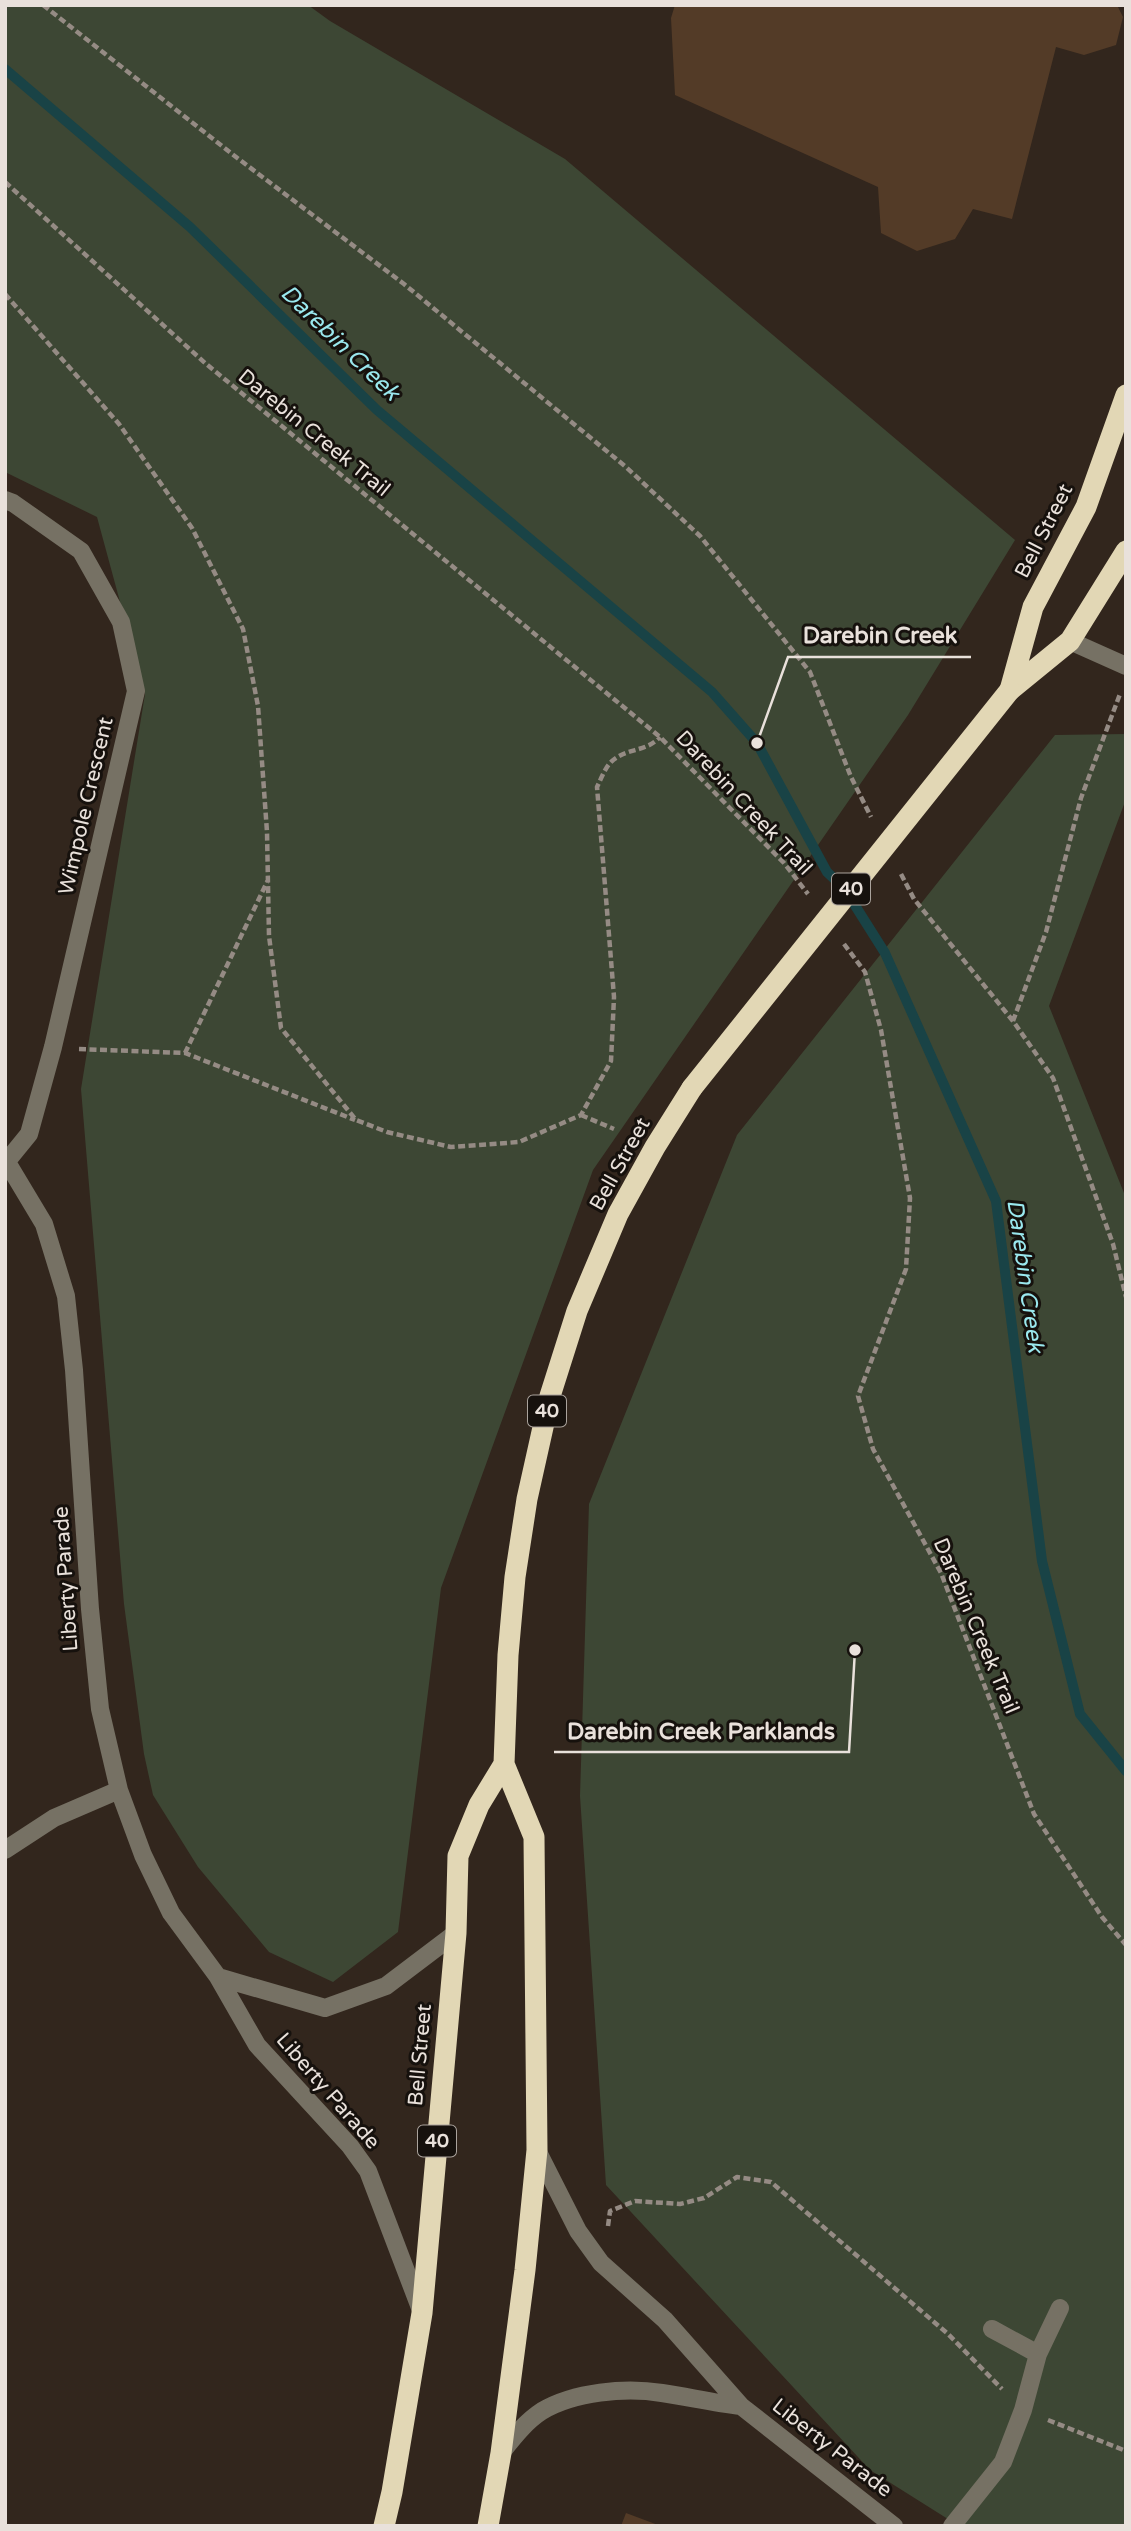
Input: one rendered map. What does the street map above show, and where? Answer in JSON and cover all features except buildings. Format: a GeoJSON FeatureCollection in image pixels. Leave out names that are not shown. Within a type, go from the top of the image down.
{"type":"FeatureCollection","features":[{"type":"Feature","properties":{"kind":"highway","name":"Bell Street"},"geometry":{"type":"LineString","coordinates":[[1010,690],[1033,607],[1086,507],[1126,395]]}},
{"type":"Feature","properties":{"kind":"highway","name":"Bell Street"},"geometry":{"type":"LineString","coordinates":[[488,2526],[501,2453],[525,2270],[537,2150],[534,1837],[504,1764],[508,1655],[515,1577],[527,1499],[550,1396],[577,1311],[618,1214],[692,1087],[1010,690],[1070,641],[1126,551]]}},
{"type":"Feature","properties":{"kind":"highway","name":"Bell Street"},"geometry":{"type":"LineString","coordinates":[[384,2526],[422,2313],[456,1933],[458,1856],[479,1805],[504,1764]]}},
{"type":"Feature","properties":{"kind":"street","name":"Wimpole Crescent"},"geometry":{"type":"LineString","coordinates":[[5,500],[81,551],[121,622],[136,691],[53,1047],[29,1134],[6,1160]]}},
{"type":"Feature","properties":{"kind":"street"},"geometry":{"type":"LineString","coordinates":[[1070,641],[1126,666]]}},
{"type":"Feature","properties":{"kind":"street","name":"Liberty Parade"},"geometry":{"type":"LineString","coordinates":[[6,1160],[44,1224],[66,1296],[74,1370],[89,1609],[100,1709],[118,1790],[143,1855],[171,1913],[221,1981]]}},
{"type":"Feature","properties":{"kind":"street"},"geometry":{"type":"LineString","coordinates":[[5,1850],[54,1818],[118,1790]]}},
{"type":"Feature","properties":{"kind":"street","name":"Liberty Parade"},"geometry":{"type":"LineString","coordinates":[[422,2313],[368,2171],[350,2146],[257,2045],[218,1977],[326,2008],[386,1986],[456,1933]]}},
{"type":"Feature","properties":{"kind":"street","name":"Liberty Parade"},"geometry":{"type":"LineString","coordinates":[[537,2150],[578,2231],[601,2263],[665,2320],[741,2406],[894,2526]]}},
{"type":"Feature","properties":{"kind":"street"},"geometry":{"type":"LineString","coordinates":[[952,2526],[1003,2462],[1023,2410],[1038,2354],[1060,2308]]}},
{"type":"Feature","properties":{"kind":"street"},"geometry":{"type":"LineString","coordinates":[[992,2329],[1038,2354]]}},
{"type":"Feature","properties":{"kind":"street","name":"Liberty Parade"},"geometry":{"type":"LineString","coordinates":[[501,2453],[520,2428],[542,2411],[568,2400],[636,2390],[741,2406]]}},
{"type":"Feature","properties":{"kind":"path"},"geometry":{"type":"LineString","coordinates":[[43,5],[415,293],[626,467],[700,536],[810,672],[851,777],[876,826]]}},
{"type":"Feature","properties":{"kind":"path","name":"Darebin Creek Trail"},"geometry":{"type":"LineString","coordinates":[[5,182],[205,363],[660,737],[784,863],[808,895]]}},
{"type":"Feature","properties":{"kind":"path"},"geometry":{"type":"LineString","coordinates":[[5,294],[119,424],[192,528],[243,629],[258,706],[269,936],[281,1028],[356,1120]]}},
{"type":"Feature","properties":{"kind":"path"},"geometry":{"type":"LineString","coordinates":[[1013,1021],[1046,932],[1081,799],[1122,689]]}},
{"type":"Feature","properties":{"kind":"path"},"geometry":{"type":"LineString","coordinates":[[53,1047],[185,1053],[387,1132],[451,1147],[519,1142],[582,1115],[611,1061],[614,996],[597,787],[609,763],[627,752],[651,747],[660,737]]}},
{"type":"Feature","properties":{"kind":"path"},"geometry":{"type":"LineString","coordinates":[[895,863],[914,899],[1013,1021],[1053,1078],[1113,1244],[1126,1297]]}},
{"type":"Feature","properties":{"kind":"path"},"geometry":{"type":"LineString","coordinates":[[185,1053],[268,879]]}},
{"type":"Feature","properties":{"kind":"path","name":"Darebin Creek Trail"},"geometry":{"type":"LineString","coordinates":[[841,939],[865,972],[881,1030],[910,1198],[906,1269],[858,1396],[861,1409],[873,1449],[941,1573],[1034,1814],[1102,1917],[1126,1945]]}},
{"type":"Feature","properties":{"kind":"path"},"geometry":{"type":"LineString","coordinates":[[582,1115],[614,1129]]}},
{"type":"Feature","properties":{"kind":"path"},"geometry":{"type":"LineString","coordinates":[[601,2263],[610,2211],[635,2201],[680,2204],[704,2198],[737,2177],[771,2182],[948,2334],[1023,2410],[1126,2451]]}},
{"type":"Feature","properties":{"kind":"green space"},"geometry":{"type":"Polygon","coordinates":[[[5,5],[308,5],[330,21],[565,159],[1015,540],[908,715],[593,1170],[441,1588],[398,1932],[333,1982],[269,1952],[198,1867],[153,1795],[144,1754],[124,1604],[81,1089],[145,694],[97,517],[5,472],[5,5]]]}},
{"type":"Feature","properties":{"kind":"green space"},"geometry":{"type":"Polygon","coordinates":[[[1126,734],[1126,799],[1049,1006],[1126,1198],[1126,2526],[959,2526],[870,2470],[606,2185],[580,1796],[589,1504],[737,1135],[1055,735],[1126,734]]]}},
{"type":"Feature","properties":{"kind":"waterway","name":"Darebin Creek"},"geometry":{"type":"LineString","coordinates":[[5,69],[190,227],[377,410],[712,692],[757,743],[827,872],[844,888],[885,953],[996,1201],[1042,1561],[1080,1714],[1126,1771]]}},
{"type":"Feature","properties":{"kind":"place","name":"Darebin Creek"},"geometry":{"type":"Point","coordinates":[757,743]}},
{"type":"Feature","properties":{"kind":"place","name":"Darebin Creek Parklands"},"geometry":{"type":"Point","coordinates":[855,1650]}}]}
